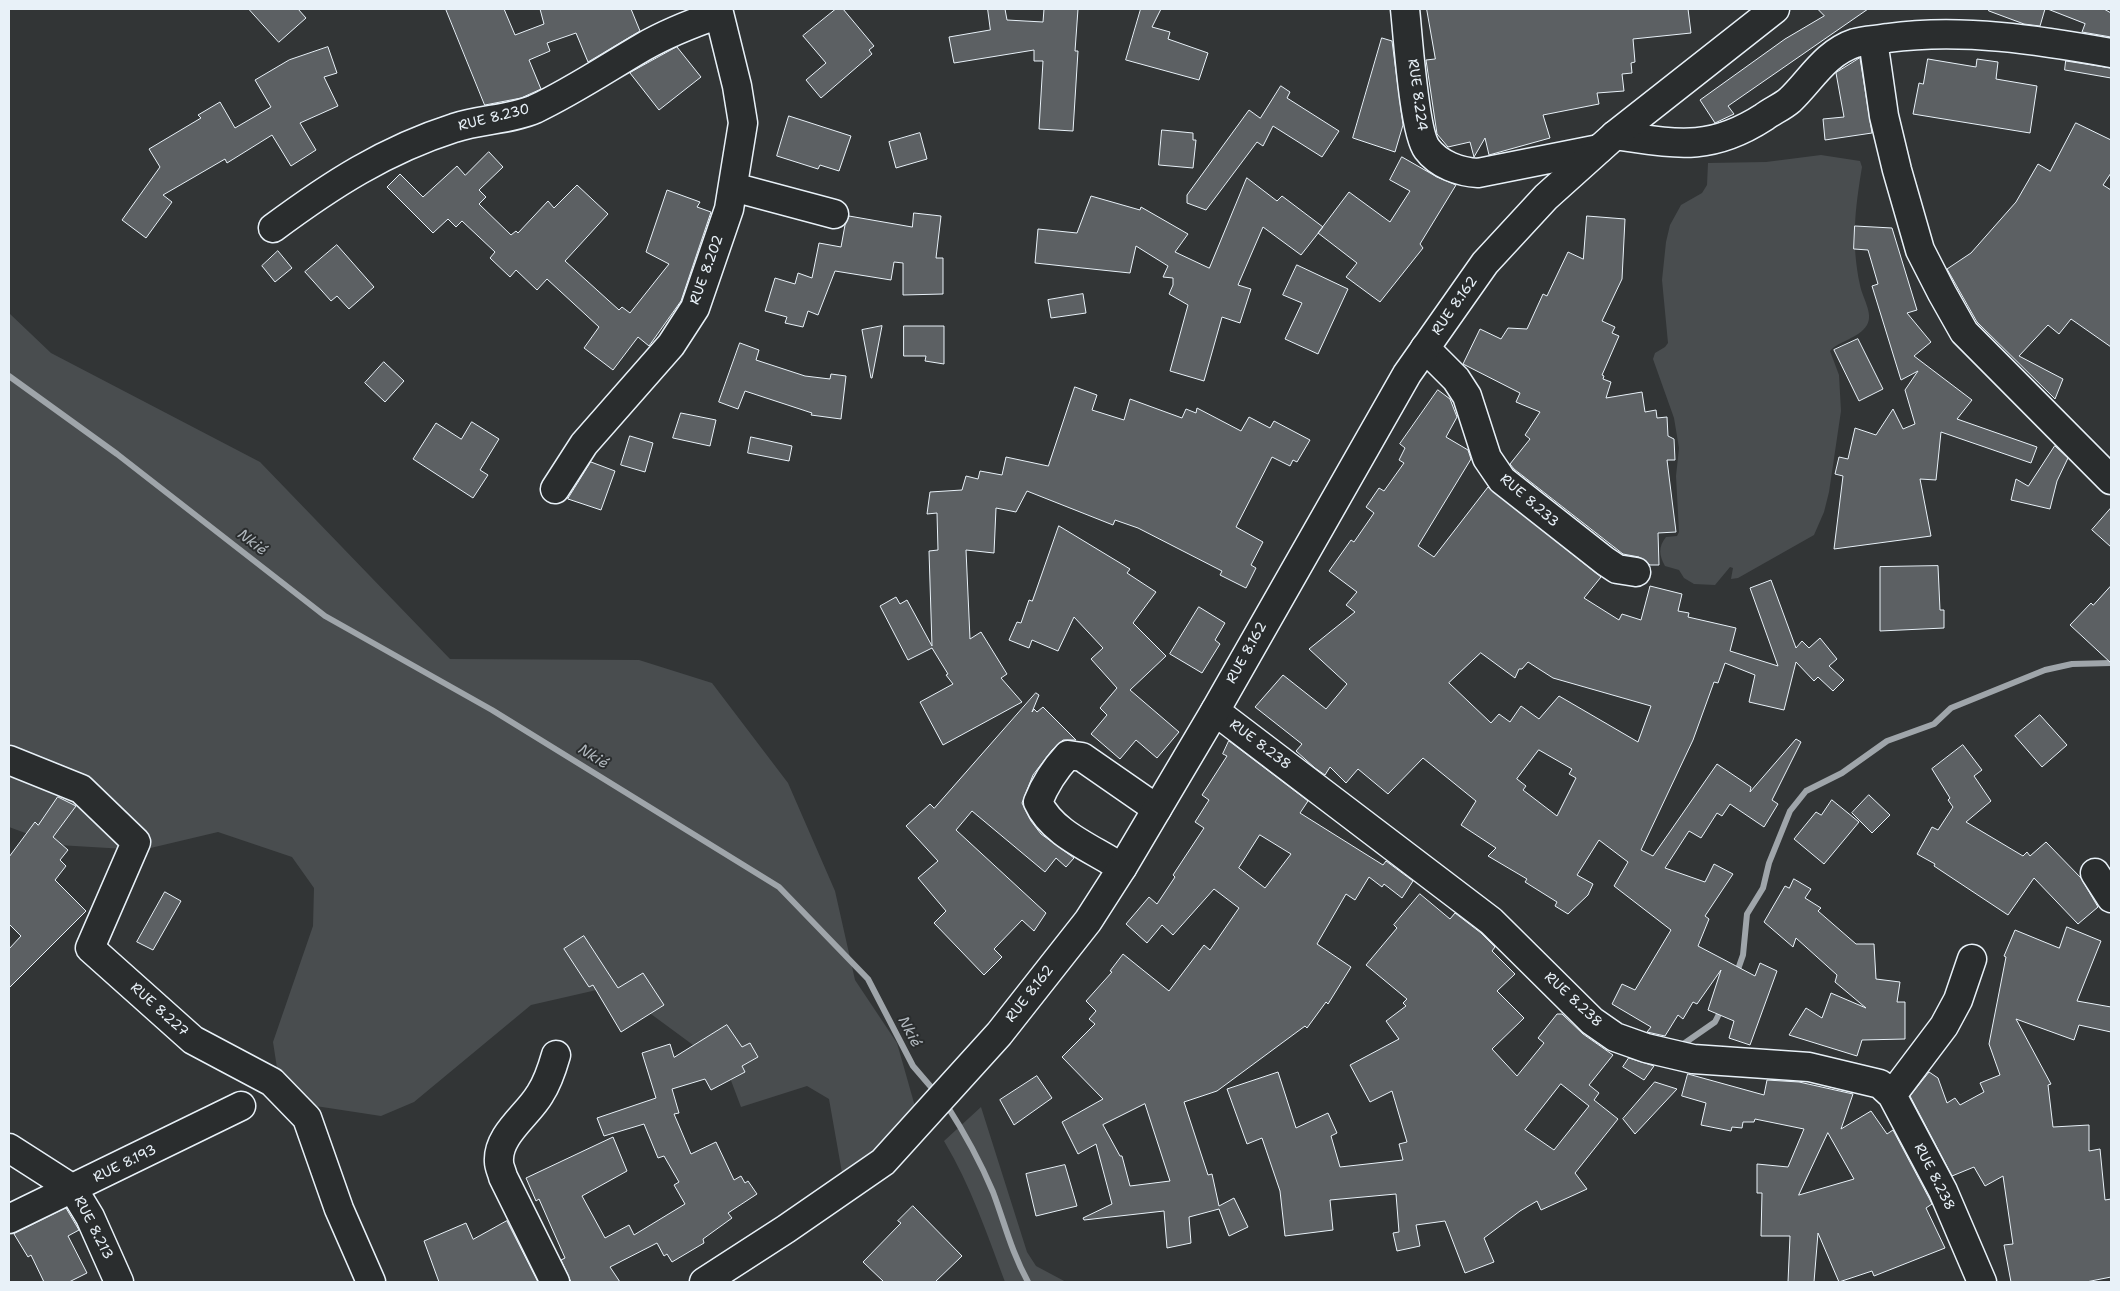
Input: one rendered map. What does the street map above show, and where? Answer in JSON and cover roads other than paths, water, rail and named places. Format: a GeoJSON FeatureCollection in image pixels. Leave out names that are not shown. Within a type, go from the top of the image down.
{"type":"FeatureCollection","features":[{"type":"Feature","properties":{"kind":"main road","name":"RUE 8.224"},"geometry":{"type":"LineString","coordinates":[[1405,9],[1419,124],[1427,149],[1442,163],[1463,172],[1478,173],[1607,142]]}},
{"type":"Feature","properties":{"kind":"main road","name":"RUE 8.162"},"geometry":{"type":"LineString","coordinates":[[704,1282],[786,1229],[883,1162],[999,1034],[1088,921],[1122,868],[1215,711],[1397,391],[1485,263],[1546,197],[1607,142],[1775,9]]}},
{"type":"Feature","properties":{"kind":"main road","name":"RUE 8.202"},"geometry":{"type":"LineString","coordinates":[[555,489],[584,444],[671,345],[695,308],[729,209],[744,123],[719,12]]}},
{"type":"Feature","properties":{"kind":"main road","name":"RUE 8.230"},"geometry":{"type":"LineString","coordinates":[[273,228],[328,187],[376,160],[456,127],[533,110],[588,81],[644,46],[684,26],[719,12]]}},
{"type":"Feature","properties":{"kind":"main road"},"geometry":{"type":"LineString","coordinates":[[1607,142],[1703,143],[1742,131],[1789,101],[1821,64],[1854,43],[1903,36],[1972,35],[2111,53]]}},
{"type":"Feature","properties":{"kind":"main road"},"geometry":{"type":"LineString","coordinates":[[1873,40],[1884,116],[1897,170],[1920,250],[1942,293],[1964,332],[2111,480]]}},
{"type":"Feature","properties":{"kind":"main road"},"geometry":{"type":"LineString","coordinates":[[733,187],[834,214]]}},
{"type":"Feature","properties":{"kind":"main road","name":"RUE 8.233"},"geometry":{"type":"LineString","coordinates":[[1425,348],[1456,379],[1467,396],[1488,458],[1502,480],[1604,561],[1617,569],[1636,572]]}},
{"type":"Feature","properties":{"kind":"main road","name":"RUE 8.238"},"geometry":{"type":"LineString","coordinates":[[1215,711],[1492,921],[1592,1021],[1616,1037],[1646,1048],[1693,1059],[1809,1067],[1880,1084],[1892,1094],[1943,1191],[1982,1282]]}},
{"type":"Feature","properties":{"kind":"main road"},"geometry":{"type":"LineString","coordinates":[[1122,868],[1078,842],[1044,815],[1038,802],[1046,784],[1068,755],[1082,757],[1157,809]]}},
{"type":"Feature","properties":{"kind":"main road","name":"RUE 8.227"},"geometry":{"type":"LineString","coordinates":[[9,760],[81,789],[136,842],[90,948],[193,1040],[272,1082],[307,1118],[339,1209],[371,1282]]}},
{"type":"Feature","properties":{"kind":"main road"},"geometry":{"type":"LineString","coordinates":[[2095,873],[2111,898]]}},
{"type":"Feature","properties":{"kind":"main road"},"geometry":{"type":"LineString","coordinates":[[1892,1094],[1944,1026],[1958,1000],[1972,959]]}},
{"type":"Feature","properties":{"kind":"main road"},"geometry":{"type":"LineString","coordinates":[[555,1282],[503,1177],[498,1162],[501,1148],[511,1130],[540,1095],[550,1075],[556,1055]]}},
{"type":"Feature","properties":{"kind":"main road","name":"RUE 8.193"},"geometry":{"type":"LineString","coordinates":[[9,1219],[73,1190],[241,1106]]}},
{"type":"Feature","properties":{"kind":"main road","name":"RUE 8.213"},"geometry":{"type":"LineString","coordinates":[[9,1148],[73,1190],[90,1217],[119,1282]]}},
{"type":"Feature","properties":{"kind":"waterway","name":"Nkié"},"geometry":{"type":"LineString","coordinates":[[9,376],[117,454],[325,616],[492,710],[779,887],[868,979],[913,1066],[937,1094]]}},
{"type":"Feature","properties":{"kind":"waterway"},"geometry":{"type":"LineString","coordinates":[[1736,975],[1743,955],[1747,914],[1763,888],[1769,863],[1790,811],[1806,791],[1842,773],[1887,741],[1934,724],[1951,708],[2045,670],[2072,664],[2111,663]]}},
{"type":"Feature","properties":{"kind":"waterway"},"geometry":{"type":"LineString","coordinates":[[1679,1047],[1715,1022],[1722,1008]]}},
{"type":"Feature","properties":{"kind":"waterway","name":"Nkié"},"geometry":{"type":"LineString","coordinates":[[946,1104],[988,1180],[1022,1271],[1028,1282]]}}]}
